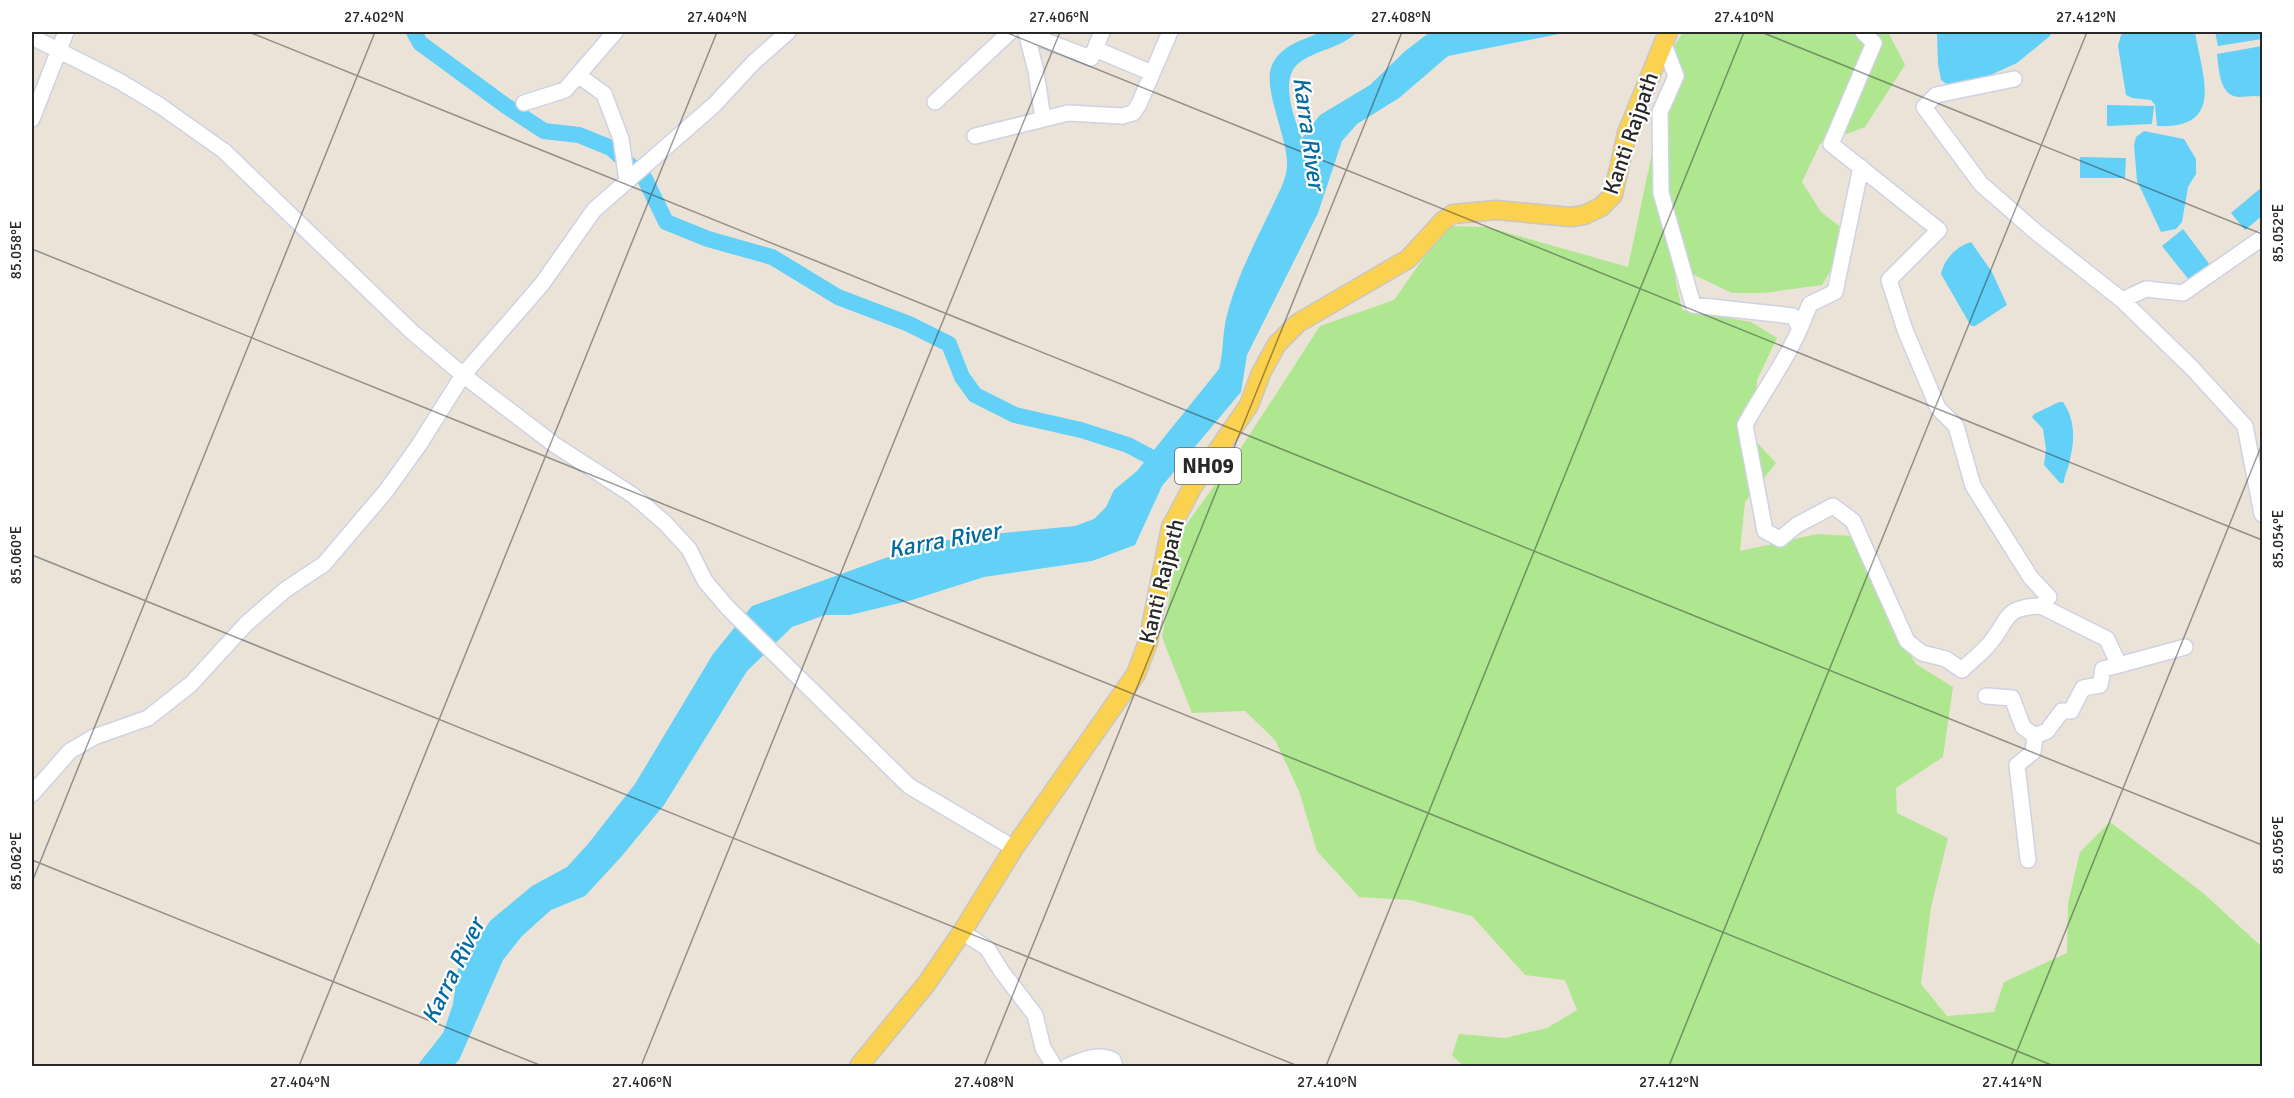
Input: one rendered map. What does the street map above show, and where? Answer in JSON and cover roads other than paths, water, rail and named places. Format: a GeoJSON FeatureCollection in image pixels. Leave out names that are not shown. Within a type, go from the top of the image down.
{"type":"FeatureCollection","features":[{"type":"Feature","properties":{"kind":"main road","name":"Kanti Rajpath"},"geometry":{"type":"LineString","coordinates":[[859,1066],[927,983],[1014,848],[1136,674],[1148,642],[1171,527],[1193,486],[1250,405],[1261,373],[1276,344],[1298,323],[1408,258],[1443,221],[1453,214],[1496,210],[1571,217],[1584,215],[1601,207],[1613,195],[1627,133],[1665,37]]}},
{"type":"Feature","properties":{"kind":"street"},"geometry":{"type":"LineString","coordinates":[[32,119],[66,32]]}},
{"type":"Feature","properties":{"kind":"street"},"geometry":{"type":"LineString","coordinates":[[524,103],[566,90],[615,32]]}},
{"type":"Feature","properties":{"kind":"street"},"geometry":{"type":"LineString","coordinates":[[32,794],[70,751],[94,737],[148,718],[191,684],[246,624],[285,590],[324,564],[386,490],[419,445],[463,375],[542,284],[594,210],[714,105],[754,62],[788,32]]}},
{"type":"Feature","properties":{"kind":"street"},"geometry":{"type":"LineString","coordinates":[[935,102],[1010,32]]}},
{"type":"Feature","properties":{"kind":"street"},"geometry":{"type":"LineString","coordinates":[[1027,33],[1091,58],[1102,32]]}},
{"type":"Feature","properties":{"kind":"street"},"geometry":{"type":"LineString","coordinates":[[975,136],[1068,113],[1122,116],[1133,113],[1170,32]]}},
{"type":"Feature","properties":{"kind":"street"},"geometry":{"type":"LineString","coordinates":[[1863,32],[1874,43],[1831,144],[1939,230],[1889,280],[1905,330],[1938,408],[1956,426],[1973,486],[2031,578],[2049,597],[2041,606]]}},
{"type":"Feature","properties":{"kind":"street"},"geometry":{"type":"LineString","coordinates":[[1027,33],[1036,71],[1043,119]]}},
{"type":"Feature","properties":{"kind":"street"},"geometry":{"type":"LineString","coordinates":[[32,37],[119,81],[159,105],[224,151],[411,331],[463,375],[555,445],[634,496],[665,523],[689,549],[705,581],[728,608],[909,786],[1014,848]]}},
{"type":"Feature","properties":{"kind":"street"},"geometry":{"type":"LineString","coordinates":[[1665,37],[1676,75],[1660,112],[1661,193],[1693,305],[1793,316],[1800,328]]}},
{"type":"Feature","properties":{"kind":"street"},"geometry":{"type":"LineString","coordinates":[[1095,49],[1152,74]]}},
{"type":"Feature","properties":{"kind":"street"},"geometry":{"type":"LineString","coordinates":[[578,75],[604,94],[621,139],[630,179]]}},
{"type":"Feature","properties":{"kind":"street"},"geometry":{"type":"LineString","coordinates":[[2014,79],[1936,95],[1924,107],[1981,184],[2036,232],[2122,300],[2192,368],[2245,426],[2262,514]]}},
{"type":"Feature","properties":{"kind":"street"},"geometry":{"type":"LineString","coordinates":[[1861,167],[1835,292],[1810,304],[1793,345],[1745,424],[1765,531],[1780,539],[1797,525],[1833,506],[1853,521],[1907,641],[1922,653],[1946,659],[1962,670],[1991,642],[2007,615],[2024,606],[2041,606],[2107,639],[2119,665]]}},
{"type":"Feature","properties":{"kind":"street"},"geometry":{"type":"LineString","coordinates":[[2122,300],[2146,289],[2183,293],[2262,238]]}},
{"type":"Feature","properties":{"kind":"street"},"geometry":{"type":"LineString","coordinates":[[2035,736],[2047,731],[2062,711],[2071,711],[2083,688],[2100,686],[2103,669],[2185,647]]}},
{"type":"Feature","properties":{"kind":"street"},"geometry":{"type":"LineString","coordinates":[[1986,696],[2012,698],[2023,727],[2035,736]]}},
{"type":"Feature","properties":{"kind":"street"},"geometry":{"type":"LineString","coordinates":[[2028,860],[2017,765],[2033,752],[2035,736]]}},
{"type":"Feature","properties":{"kind":"street"},"geometry":{"type":"LineString","coordinates":[[962,932],[987,948],[1035,1015],[1043,1048],[1054,1066]]}},
{"type":"Feature","properties":{"kind":"street"},"geometry":{"type":"LineString","coordinates":[[1068,1066],[1102,1056],[1113,1060],[1115,1066]]}},
{"type":"Feature","properties":{"kind":"water","name":"Karra River"},"geometry":{"type":"Polygon","coordinates":[[[1321,32],[1357,32],[1343,42],[1306,58],[1293,70],[1290,78],[1290,99],[1302,138],[1320,115],[1370,85],[1404,52],[1430,32],[1569,32],[1448,56],[1399,98],[1357,124],[1342,141],[1318,213],[1247,355],[1241,392],[1162,486],[1135,545],[1092,561],[984,577],[912,600],[850,615],[825,615],[792,627],[747,671],[664,805],[621,857],[585,896],[551,910],[522,936],[503,960],[459,1060],[453,1066],[417,1066],[443,1033],[453,1004],[458,969],[490,921],[532,886],[567,867],[588,844],[635,784],[713,654],[752,606],[927,543],[1075,526],[1094,519],[1106,507],[1114,490],[1137,471],[1219,369],[1225,322],[1231,301],[1241,273],[1286,173],[1284,140],[1271,89],[1271,68],[1274,60],[1285,49],[1321,32]]]}},
{"type":"Feature","properties":{"kind":"water"},"geometry":{"type":"Polygon","coordinates":[[[1937,32],[2052,32],[2017,63],[1986,77],[1948,85],[1941,80],[1937,32]]]}},
{"type":"Feature","properties":{"kind":"water"},"geometry":{"type":"Polygon","coordinates":[[[2126,32],[2195,32],[2202,66],[2204,97],[2201,109],[2193,119],[2179,125],[2157,126],[2155,105],[2151,100],[2126,95],[2118,46],[2121,35],[2126,32]]]}},
{"type":"Feature","properties":{"kind":"water"},"geometry":{"type":"Polygon","coordinates":[[[2215,32],[2262,32],[2262,39],[2218,46],[2215,32]]]}},
{"type":"Feature","properties":{"kind":"water"},"geometry":{"type":"Polygon","coordinates":[[[2262,46],[2262,97],[2239,97],[2227,92],[2221,81],[2217,54],[2262,46]]]}},
{"type":"Feature","properties":{"kind":"water"},"geometry":{"type":"Polygon","coordinates":[[[2107,105],[2154,106],[2152,124],[2107,126],[2107,105]]]}},
{"type":"Feature","properties":{"kind":"water"},"geometry":{"type":"Polygon","coordinates":[[[2144,131],[2184,139],[2196,159],[2196,174],[2188,187],[2182,222],[2176,229],[2161,232],[2137,181],[2134,145],[2136,137],[2144,131]]]}},
{"type":"Feature","properties":{"kind":"water"},"geometry":{"type":"Polygon","coordinates":[[[2080,157],[2126,158],[2125,178],[2080,178],[2080,157]]]}},
{"type":"Feature","properties":{"kind":"water"},"geometry":{"type":"Polygon","coordinates":[[[2262,187],[2262,216],[2245,230],[2231,213],[2262,187]]]}},
{"type":"Feature","properties":{"kind":"water"},"geometry":{"type":"Polygon","coordinates":[[[2183,229],[2210,265],[2189,280],[2162,246],[2183,229]]]}},
{"type":"Feature","properties":{"kind":"water"},"geometry":{"type":"Polygon","coordinates":[[[1971,242],[1992,272],[2007,305],[1975,326],[1971,326],[1941,274],[1952,254],[1971,242]]]}},
{"type":"Feature","properties":{"kind":"water"},"geometry":{"type":"Polygon","coordinates":[[[2063,402],[2070,415],[2073,430],[2072,452],[2064,483],[2060,483],[2044,465],[2046,449],[2043,429],[2032,417],[2063,402]]]}},
{"type":"Feature","properties":{"kind":"waterway"},"geometry":{"type":"LineString","coordinates":[[414,32],[420,43],[544,131],[579,135],[611,148],[645,179],[666,222],[708,239],[772,257],[838,297],[909,324],[949,344],[962,377],[975,395],[1015,415],[1081,430],[1128,445],[1162,463]]}}]}
